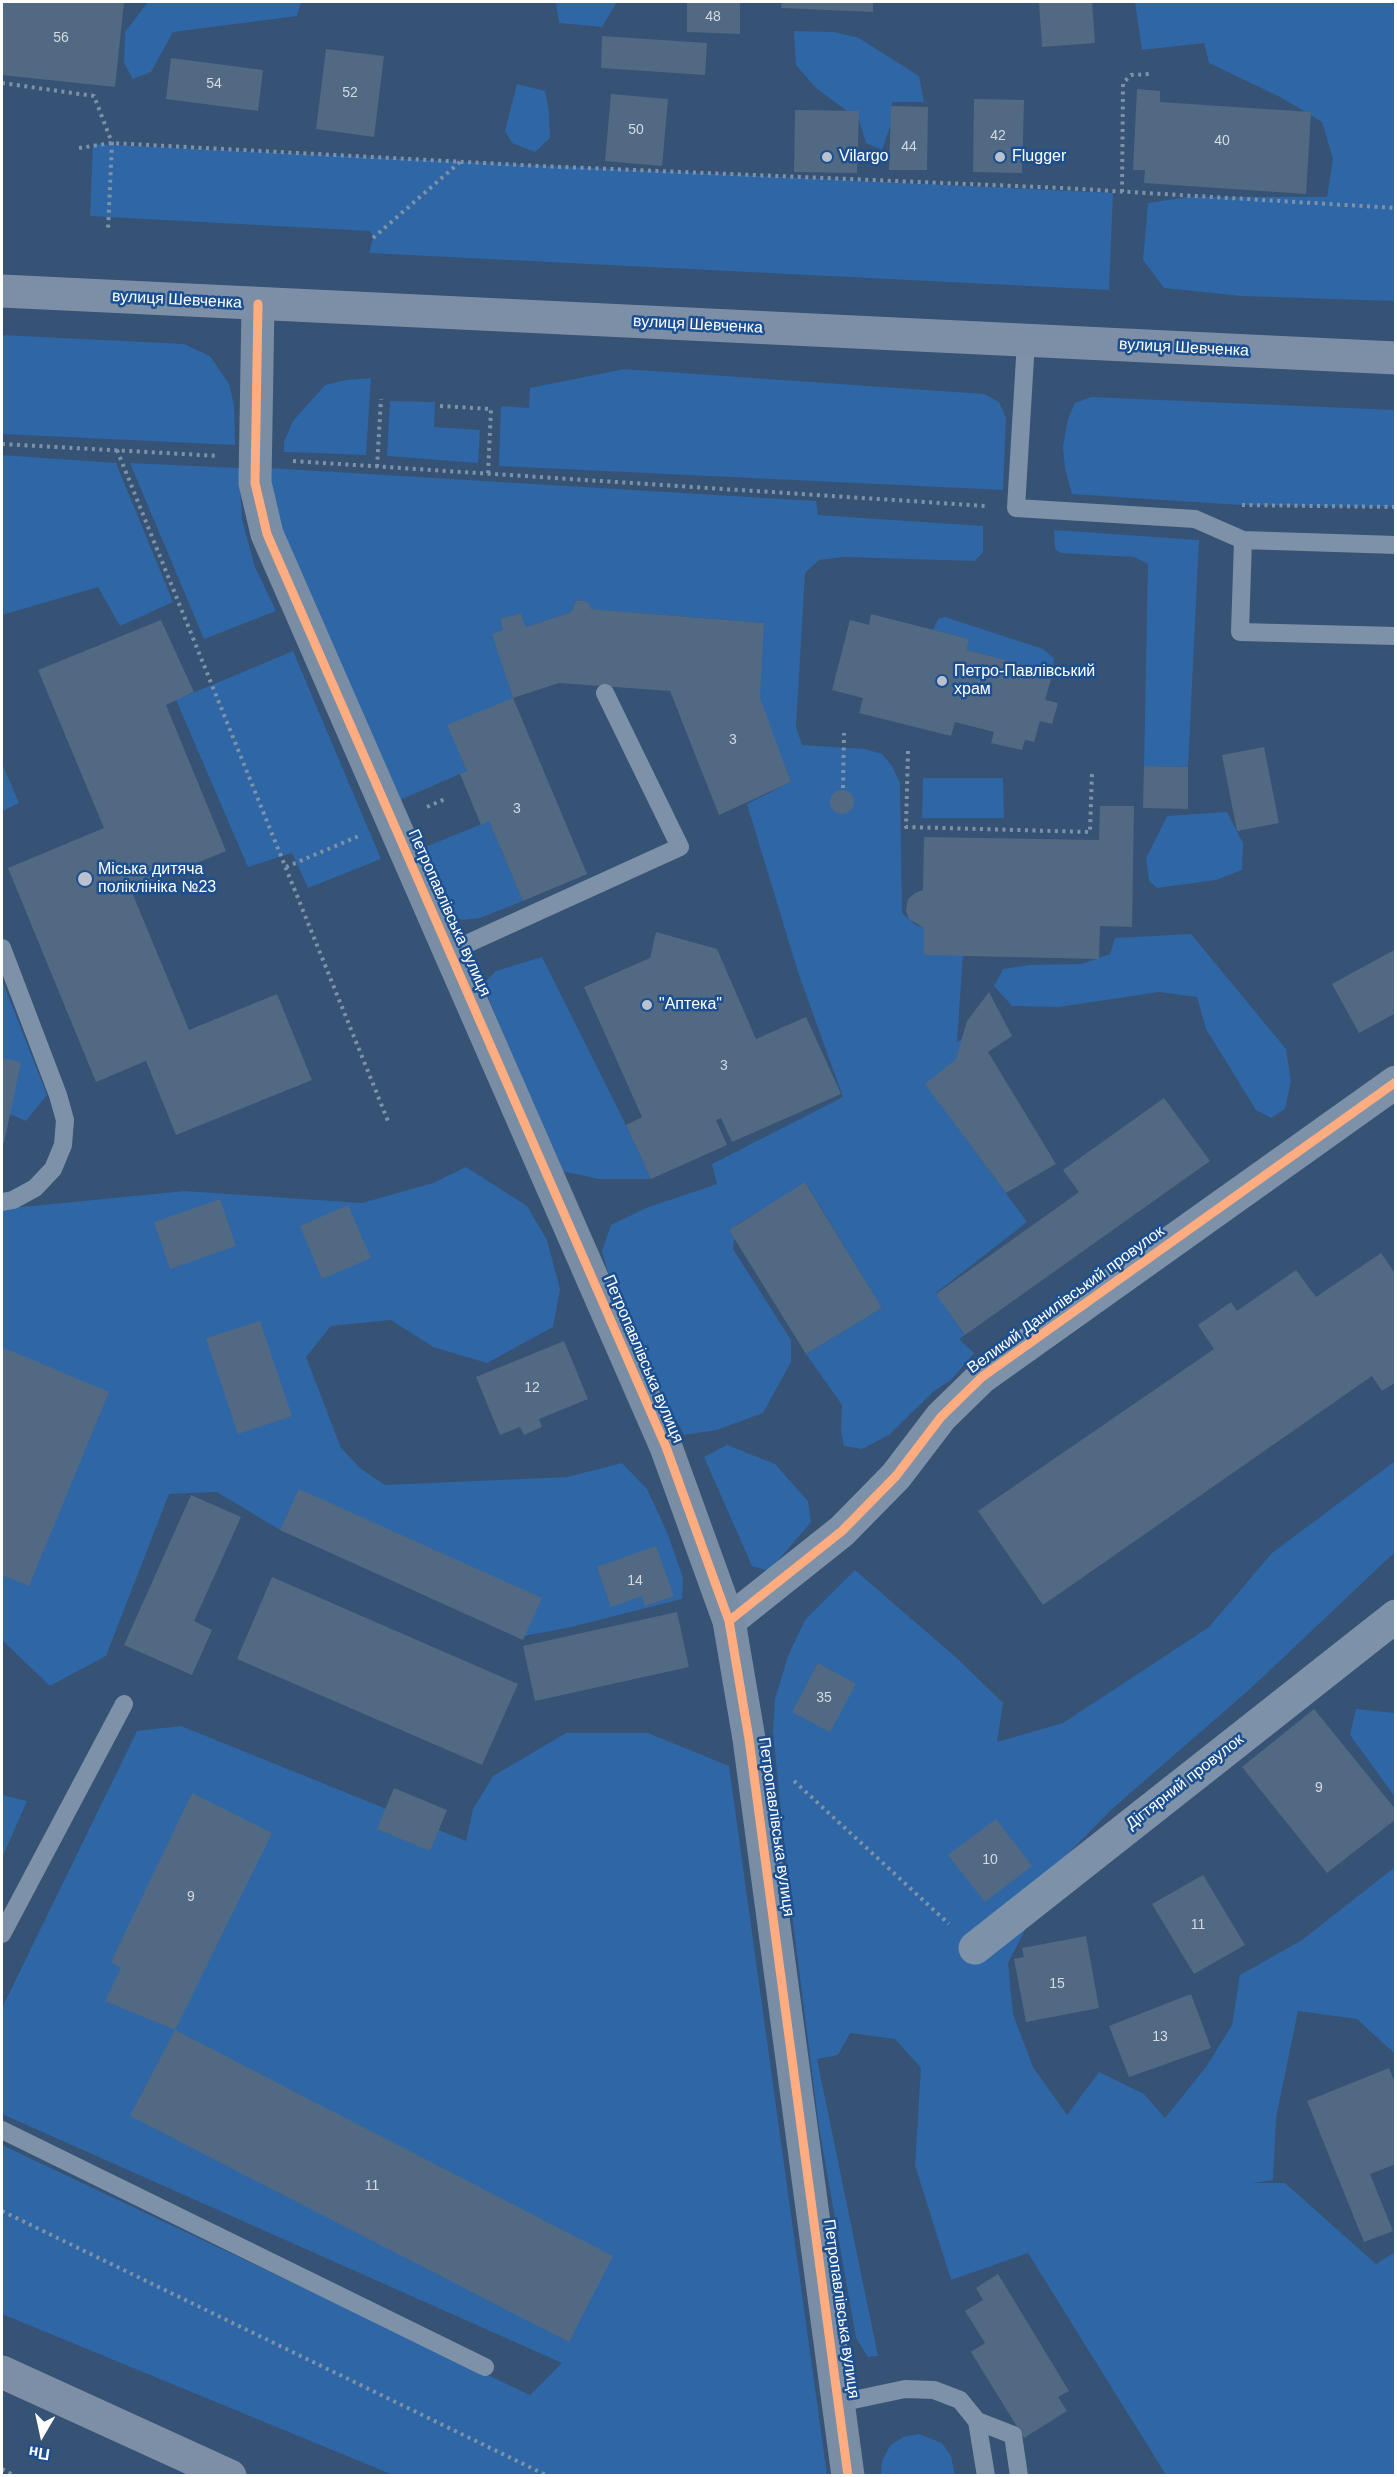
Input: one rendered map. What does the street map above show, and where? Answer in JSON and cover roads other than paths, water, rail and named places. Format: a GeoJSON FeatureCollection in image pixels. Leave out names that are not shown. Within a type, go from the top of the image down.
{"type":"FeatureCollection","features":[{"type":"Feature","properties":{"kind":"main road","name":"вулиця Шевченка"},"geometry":{"type":"LineString","coordinates":[[2,291],[1395,358]]}},
{"type":"Feature","properties":{"kind":"main road"},"geometry":{"type":"LineString","coordinates":[[2,2372],[230,2475]]}},
{"type":"Feature","properties":{"kind":"street","name":"Петропавлівська вулиця"},"geometry":{"type":"LineString","coordinates":[[258,304],[255,483],[267,534],[666,1447],[729,1621],[751,1751],[848,2475]]}},
{"type":"Feature","properties":{"kind":"street","name":"Великий Данилівський провулок"},"geometry":{"type":"LineString","coordinates":[[729,1621],[842,1531],[896,1476],[941,1417],[982,1377],[1395,1082]]}},
{"type":"Feature","properties":{"kind":"street","name":"Дігтярний провулок"},"geometry":{"type":"LineString","coordinates":[[975,1948],[1395,1616]]}},
{"type":"Feature","properties":{"kind":"lane"},"geometry":{"type":"LineString","coordinates":[[1026,340],[1016,508],[1195,519],[1243,540],[1395,545]]}},
{"type":"Feature","properties":{"kind":"lane"},"geometry":{"type":"LineString","coordinates":[[1243,540],[1240,632],[1395,636]]}},
{"type":"Feature","properties":{"kind":"lane"},"geometry":{"type":"LineString","coordinates":[[449,952],[680,847],[605,693]]}},
{"type":"Feature","properties":{"kind":"lane"},"geometry":{"type":"LineString","coordinates":[[2,948],[58,1095],[65,1120],[63,1145],[53,1169],[35,1188],[13,1200],[2,1202]]}},
{"type":"Feature","properties":{"kind":"lane"},"geometry":{"type":"LineString","coordinates":[[2,1934],[124,1704]]}},
{"type":"Feature","properties":{"kind":"lane"},"geometry":{"type":"LineString","coordinates":[[2,2130],[484,2367]]}},
{"type":"Feature","properties":{"kind":"lane"},"geometry":{"type":"LineString","coordinates":[[839,2403],[905,2389],[934,2390],[960,2400],[977,2421],[986,2475]]}},
{"type":"Feature","properties":{"kind":"lane"},"geometry":{"type":"LineString","coordinates":[[977,2421],[1013,2435],[1019,2475]]}},
{"type":"Feature","properties":{"kind":"place","name":"Vilargo"},"geometry":{"type":"Point","coordinates":[827,157]}},
{"type":"Feature","properties":{"kind":"place","name":"Flugger"},"geometry":{"type":"Point","coordinates":[1000,157]}},
{"type":"Feature","properties":{"kind":"place","name":"Петро-Павлівський храм"},"geometry":{"type":"Point","coordinates":[942,681]}},
{"type":"Feature","properties":{"kind":"place","name":"Міська дитяча поліклініка №23"},"geometry":{"type":"Point","coordinates":[85,879]}},
{"type":"Feature","properties":{"kind":"place","name":"\"Аптека\""},"geometry":{"type":"Point","coordinates":[647,1005]}}]}
